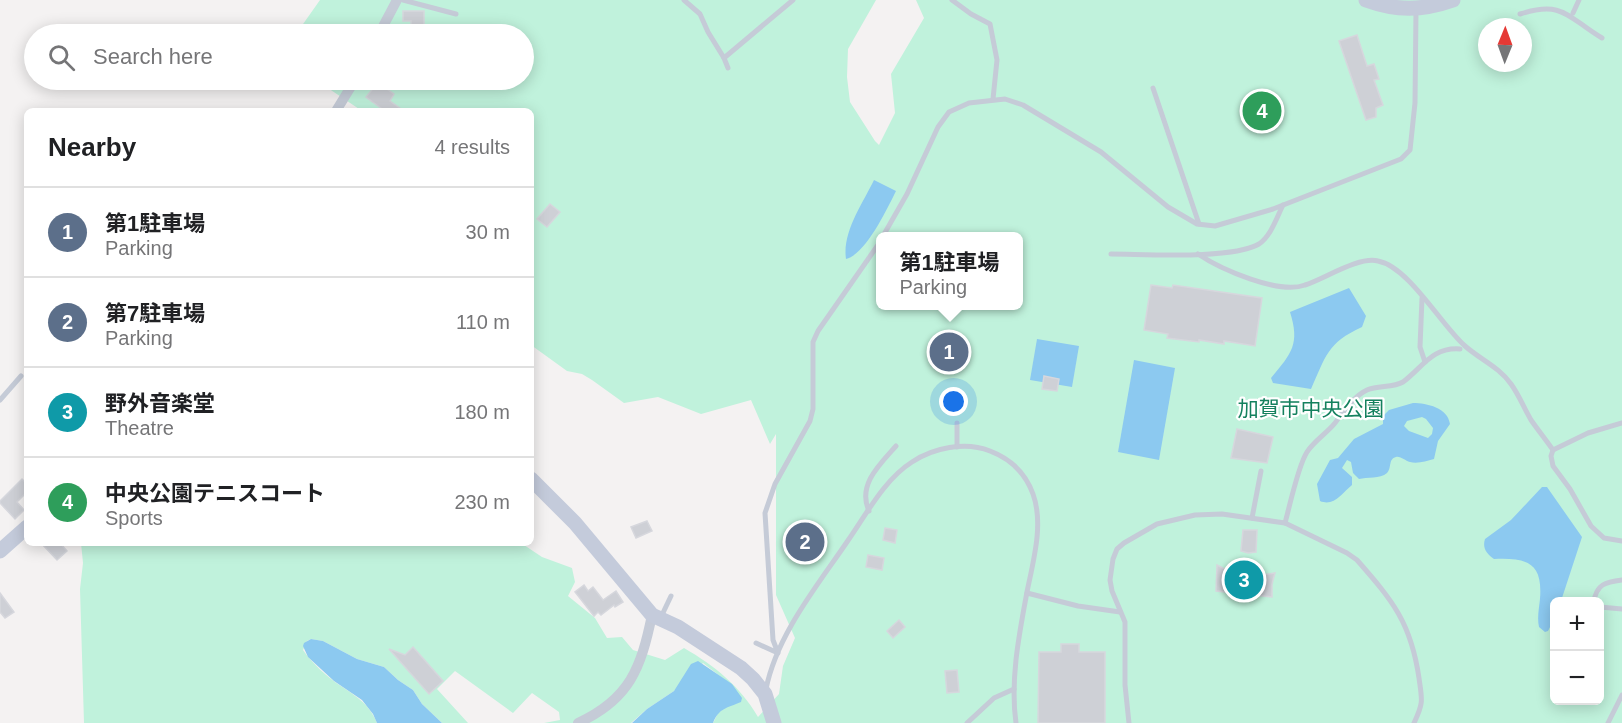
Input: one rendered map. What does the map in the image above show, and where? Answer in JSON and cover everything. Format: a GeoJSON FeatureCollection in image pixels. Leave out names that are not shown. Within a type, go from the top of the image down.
{"type":"FeatureCollection","features":[{"type":"Feature","properties":{"kind":"street"},"geometry":{"type":"LineString","coordinates":[[385,24],[397,0]]}},
{"type":"Feature","properties":{"kind":"street"},"geometry":{"type":"LineString","coordinates":[[1366,0],[1383,6],[1416,9],[1453,0]]}},
{"type":"Feature","properties":{"kind":"street"},"geometry":{"type":"LineString","coordinates":[[338,108],[350,90]]}},
{"type":"Feature","properties":{"kind":"street"},"geometry":{"type":"LineString","coordinates":[[534,482],[575,523],[656,617],[678,627],[741,668],[753,679],[765,694],[771,720]]}},
{"type":"Feature","properties":{"kind":"street"},"geometry":{"type":"LineString","coordinates":[[0,551],[24,530]]}},
{"type":"Feature","properties":{"kind":"street"},"geometry":{"type":"LineString","coordinates":[[578,723],[601,711],[630,683],[656,617]]}},
{"type":"Feature","properties":{"kind":"lane"},"geometry":{"type":"LineString","coordinates":[[403,0],[456,15]]}},
{"type":"Feature","properties":{"kind":"lane"},"geometry":{"type":"LineString","coordinates":[[684,0],[700,14],[728,69]]}},
{"type":"Feature","properties":{"kind":"lane"},"geometry":{"type":"LineString","coordinates":[[724,58],[794,0]]}},
{"type":"Feature","properties":{"kind":"lane"},"geometry":{"type":"LineString","coordinates":[[952,0],[971,15],[990,24],[997,60],[993,99]]}},
{"type":"Feature","properties":{"kind":"lane"},"geometry":{"type":"LineString","coordinates":[[1572,14],[1579,0]]}},
{"type":"Feature","properties":{"kind":"lane"},"geometry":{"type":"LineString","coordinates":[[1520,14],[1540,4],[1550,2],[1563,6],[1588,30],[1602,38]]}},
{"type":"Feature","properties":{"kind":"lane"},"geometry":{"type":"LineString","coordinates":[[886,232],[907,194],[938,127],[949,112],[969,103],[993,99],[1005,99],[1023,105],[1058,125],[1101,152],[1168,207],[1199,224],[1215,226],[1283,205],[1401,159],[1410,150],[1415,103],[1416,9]]}},
{"type":"Feature","properties":{"kind":"lane"},"geometry":{"type":"LineString","coordinates":[[1153,88],[1199,224]]}},
{"type":"Feature","properties":{"kind":"lane"},"geometry":{"type":"LineString","coordinates":[[1111,254],[1198,254],[1224,252],[1259,244],[1269,234],[1283,205]]}},
{"type":"Feature","properties":{"kind":"lane"},"geometry":{"type":"LineString","coordinates":[[778,653],[773,640],[765,513],[774,484],[810,420],[813,409],[813,342],[818,331],[876,248]]}},
{"type":"Feature","properties":{"kind":"lane"},"geometry":{"type":"LineString","coordinates":[[1198,254],[1270,286],[1287,288],[1303,286],[1358,263],[1377,260],[1392,267],[1403,276],[1465,346],[1494,365],[1510,383],[1553,450]]}},
{"type":"Feature","properties":{"kind":"lane"},"geometry":{"type":"LineString","coordinates":[[1422,298],[1420,347],[1425,362]]}},
{"type":"Feature","properties":{"kind":"lane"},"geometry":{"type":"LineString","coordinates":[[1285,523],[1305,455],[1313,444],[1329,431],[1349,405],[1365,391],[1400,383],[1438,352],[1448,348],[1460,349]]}},
{"type":"Feature","properties":{"kind":"lane"},"geometry":{"type":"LineString","coordinates":[[0,400],[21,376]]}},
{"type":"Feature","properties":{"kind":"lane"},"geometry":{"type":"LineString","coordinates":[[957,423],[957,447]]}},
{"type":"Feature","properties":{"kind":"lane"},"geometry":{"type":"LineString","coordinates":[[1622,423],[1588,433],[1553,450],[1551,456],[1553,466],[1592,526],[1604,538],[1622,542]]}},
{"type":"Feature","properties":{"kind":"lane"},"geometry":{"type":"LineString","coordinates":[[869,511],[864,501],[866,487],[875,469],[896,446]]}},
{"type":"Feature","properties":{"kind":"lane"},"geometry":{"type":"LineString","coordinates":[[765,694],[778,653],[795,621],[894,477],[910,463],[927,453],[957,447],[986,449],[1018,467],[1027,479],[1037,510],[1033,565],[1014,689],[1016,723]]}},
{"type":"Feature","properties":{"kind":"lane"},"geometry":{"type":"LineString","coordinates":[[1252,518],[1261,471]]}},
{"type":"Feature","properties":{"kind":"lane"},"geometry":{"type":"LineString","coordinates":[[1129,723],[1125,685],[1125,622],[1110,580],[1117,549],[1157,524],[1195,515],[1222,514],[1285,523],[1357,560],[1404,621],[1416,655],[1422,706],[1414,723]]}},
{"type":"Feature","properties":{"kind":"lane"},"geometry":{"type":"LineString","coordinates":[[1595,597],[1596,592],[1604,583],[1622,580]]}},
{"type":"Feature","properties":{"kind":"lane"},"geometry":{"type":"LineString","coordinates":[[1027,593],[1078,606],[1120,612]]}},
{"type":"Feature","properties":{"kind":"lane"},"geometry":{"type":"LineString","coordinates":[[656,617],[671,596]]}},
{"type":"Feature","properties":{"kind":"lane"},"geometry":{"type":"LineString","coordinates":[[1604,607],[1622,609]]}},
{"type":"Feature","properties":{"kind":"lane"},"geometry":{"type":"LineString","coordinates":[[756,643],[778,653]]}},
{"type":"Feature","properties":{"kind":"lane"},"geometry":{"type":"LineString","coordinates":[[967,723],[994,698],[1014,689]]}},
{"type":"Feature","properties":{"kind":"lane"},"geometry":{"type":"LineString","coordinates":[[1608,723],[1622,695]]}},
{"type":"Feature","properties":{"kind":"green space","name":"加賀市中央公園"},"geometry":{"type":"Polygon","coordinates":[[[320,0],[876,0],[848,49],[847,77],[850,102],[879,145],[895,113],[891,74],[924,18],[916,0],[1622,0],[1622,723],[713,723],[718,713],[726,707],[725,680],[703,663],[674,691],[631,723],[544,723],[560,720],[559,712],[532,693],[513,713],[455,671],[437,689],[468,723],[442,723],[422,704],[413,690],[384,667],[357,659],[323,641],[311,639],[307,641],[303,650],[326,675],[362,702],[377,723],[84,723],[80,589],[83,563],[81,546],[526,546],[542,557],[572,568],[575,582],[568,596],[595,618],[607,638],[622,637],[633,650],[665,660],[684,648],[706,662],[735,686],[758,717],[779,694],[783,666],[795,638],[776,595],[776,434],[770,444],[751,400],[701,414],[658,397],[624,403],[582,374],[567,371],[534,347],[534,108],[358,108],[331,90],[534,90],[534,24],[303,24],[320,0]]]}},
{"type":"Feature","properties":{"kind":"water"},"geometry":{"type":"Polygon","coordinates":[[[874,180],[896,191],[868,240],[861,249],[846,259],[850,228],[874,180]]]}},
{"type":"Feature","properties":{"kind":"water"},"geometry":{"type":"Polygon","coordinates":[[[1349,288],[1366,316],[1362,327],[1334,345],[1324,359],[1311,389],[1273,383],[1271,378],[1289,355],[1294,340],[1290,312],[1349,288]]]}},
{"type":"Feature","properties":{"kind":"water"},"geometry":{"type":"Polygon","coordinates":[[[1037,339],[1079,346],[1072,387],[1030,380],[1037,339]]]}},
{"type":"Feature","properties":{"kind":"water"},"geometry":{"type":"Polygon","coordinates":[[[1134,360],[1175,368],[1159,460],[1118,452],[1134,360]]]}},
{"type":"Feature","properties":{"kind":"water"},"geometry":{"type":"Polygon","coordinates":[[[1419,403],[1430,405],[1445,414],[1450,424],[1438,441],[1434,459],[1413,463],[1396,457],[1384,475],[1359,479],[1353,473],[1351,462],[1347,460],[1342,468],[1352,477],[1352,485],[1334,501],[1320,501],[1317,484],[1330,460],[1338,458],[1354,439],[1383,424],[1383,416],[1389,410],[1419,403]],[[1422,417],[1407,421],[1404,426],[1409,431],[1428,438],[1433,428],[1422,417]]]}},
{"type":"Feature","properties":{"kind":"water"},"geometry":{"type":"Polygon","coordinates":[[[1542,487],[1547,487],[1582,537],[1562,597],[1550,597],[1550,627],[1545,632],[1538,624],[1540,586],[1535,569],[1530,564],[1515,559],[1494,559],[1487,553],[1484,545],[1485,539],[1511,520],[1542,487]]]}},
{"type":"Feature","properties":{"kind":"water"},"geometry":{"type":"Polygon","coordinates":[[[311,639],[323,641],[357,659],[384,667],[413,690],[422,704],[442,723],[377,723],[362,700],[334,681],[308,657],[303,646],[311,639]]]}},
{"type":"Feature","properties":{"kind":"water"},"geometry":{"type":"Polygon","coordinates":[[[698,661],[732,684],[742,698],[741,702],[721,711],[713,723],[632,723],[647,709],[674,691],[691,664],[698,661]]]}},
{"type":"Feature","properties":{"kind":"building"},"geometry":{"type":"Polygon","coordinates":[[[403,11],[424,11],[424,24],[411,24],[411,21],[403,21],[403,11]]]}},
{"type":"Feature","properties":{"kind":"building"},"geometry":{"type":"Polygon","coordinates":[[[1357,35],[1367,66],[1374,64],[1379,79],[1374,80],[1383,105],[1376,108],[1376,117],[1366,120],[1339,41],[1357,35]]]}},
{"type":"Feature","properties":{"kind":"building"},"geometry":{"type":"Polygon","coordinates":[[[372,90],[388,90],[394,94],[390,101],[400,108],[381,108],[366,97],[372,90]]]}},
{"type":"Feature","properties":{"kind":"building"},"geometry":{"type":"Polygon","coordinates":[[[550,204],[560,212],[547,227],[537,219],[550,204]]]}},
{"type":"Feature","properties":{"kind":"building"},"geometry":{"type":"Polygon","coordinates":[[[1151,285],[1172,288],[1173,285],[1262,298],[1255,346],[1224,341],[1224,344],[1167,338],[1168,334],[1144,330],[1151,285]]]}},
{"type":"Feature","properties":{"kind":"building"},"geometry":{"type":"Polygon","coordinates":[[[1044,376],[1059,379],[1057,391],[1042,389],[1044,376]]]}},
{"type":"Feature","properties":{"kind":"building"},"geometry":{"type":"Polygon","coordinates":[[[1237,429],[1273,437],[1267,463],[1231,458],[1237,429]]]}},
{"type":"Feature","properties":{"kind":"building"},"geometry":{"type":"Polygon","coordinates":[[[22,479],[24,481],[24,495],[17,502],[24,510],[15,519],[0,501],[22,479]]]}},
{"type":"Feature","properties":{"kind":"building"},"geometry":{"type":"Polygon","coordinates":[[[647,521],[652,531],[636,538],[631,527],[647,521]]]}},
{"type":"Feature","properties":{"kind":"building"},"geometry":{"type":"Polygon","coordinates":[[[885,528],[897,530],[895,543],[883,540],[885,528]]]}},
{"type":"Feature","properties":{"kind":"building"},"geometry":{"type":"Polygon","coordinates":[[[1243,530],[1257,530],[1256,552],[1241,551],[1243,530]]]}},
{"type":"Feature","properties":{"kind":"building"},"geometry":{"type":"Polygon","coordinates":[[[44,546],[63,546],[67,551],[57,560],[44,546]]]}},
{"type":"Feature","properties":{"kind":"building"},"geometry":{"type":"Polygon","coordinates":[[[868,555],[884,558],[882,570],[866,567],[868,555]]]}},
{"type":"Feature","properties":{"kind":"building"},"geometry":{"type":"Polygon","coordinates":[[[1217,565],[1236,575],[1249,577],[1275,573],[1272,597],[1216,591],[1217,565]]]}},
{"type":"Feature","properties":{"kind":"building"},"geometry":{"type":"Polygon","coordinates":[[[584,585],[588,591],[593,587],[603,600],[616,591],[623,602],[615,607],[614,605],[601,615],[598,612],[594,616],[575,592],[584,585]]]}},
{"type":"Feature","properties":{"kind":"building"},"geometry":{"type":"Polygon","coordinates":[[[0,593],[14,612],[5,618],[0,612],[0,593]]]}},
{"type":"Feature","properties":{"kind":"building"},"geometry":{"type":"Polygon","coordinates":[[[899,620],[905,627],[893,638],[887,631],[899,620]]]}},
{"type":"Feature","properties":{"kind":"building"},"geometry":{"type":"Polygon","coordinates":[[[1061,644],[1079,644],[1079,652],[1105,652],[1105,723],[1038,723],[1039,652],[1061,652],[1061,644]]]}},
{"type":"Feature","properties":{"kind":"building"},"geometry":{"type":"Polygon","coordinates":[[[413,647],[443,681],[429,694],[389,649],[405,655],[413,647]]]}},
{"type":"Feature","properties":{"kind":"building"},"geometry":{"type":"Polygon","coordinates":[[[957,670],[959,692],[947,693],[945,671],[957,670]]]}},
{"type":"Feature","properties":{"kind":"place","name":"中央公園テニスコート"},"geometry":{"type":"Point","coordinates":[1262,111]}},
{"type":"Feature","properties":{"kind":"place","name":"第1駐車場"},"geometry":{"type":"Point","coordinates":[949,352]}},
{"type":"Feature","properties":{"kind":"place","name":"第7駐車場"},"geometry":{"type":"Point","coordinates":[805,542]}},
{"type":"Feature","properties":{"kind":"place","name":"野外音楽堂"},"geometry":{"type":"Point","coordinates":[1244,580]}}]}
